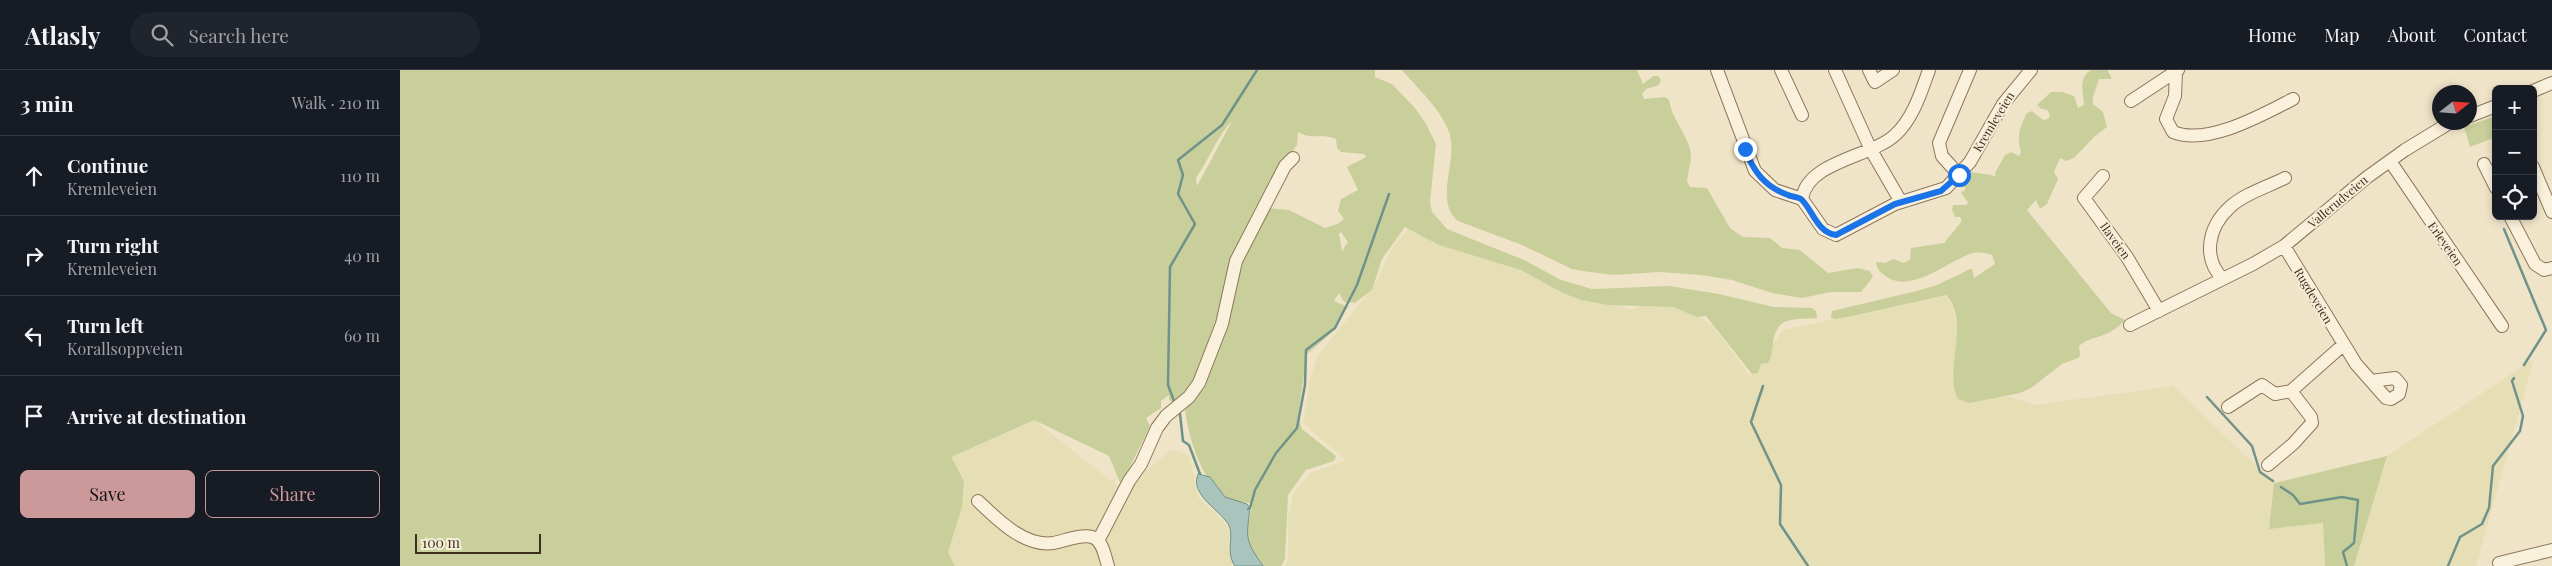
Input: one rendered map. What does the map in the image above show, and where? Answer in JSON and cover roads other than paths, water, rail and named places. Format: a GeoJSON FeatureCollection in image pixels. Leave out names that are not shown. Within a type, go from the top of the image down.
{"type":"FeatureCollection","features":[{"type":"Feature","properties":{"kind":"street"},"geometry":{"type":"LineString","coordinates":[[1717,70],[1747,154],[1756,171],[1775,190],[1802,199],[1806,188],[1816,176],[1831,167],[1871,150],[1893,137],[1901,129],[1916,103],[1929,70]]}},
{"type":"Feature","properties":{"kind":"street"},"geometry":{"type":"LineString","coordinates":[[1781,70],[1802,115]]}},
{"type":"Feature","properties":{"kind":"street"},"geometry":{"type":"LineString","coordinates":[[1835,70],[1871,150],[1901,202]]}},
{"type":"Feature","properties":{"kind":"street"},"geometry":{"type":"LineString","coordinates":[[1869,70],[1874,82],[1893,70]]}},
{"type":"Feature","properties":{"kind":"street"},"geometry":{"type":"LineString","coordinates":[[1959,175],[1942,156],[1940,143],[1970,70]]}},
{"type":"Feature","properties":{"kind":"street","name":"Kremleveien"},"geometry":{"type":"LineString","coordinates":[[1802,199],[1824,229],[1836,235],[1901,202],[1941,191],[1959,175],[1975,154],[2009,96],[2031,70]]}},
{"type":"Feature","properties":{"kind":"street"},"geometry":{"type":"LineString","coordinates":[[2177,71],[2176,90],[2166,119],[2168,127],[2173,132],[2184,137],[2208,134],[2234,126],[2293,98]]}},
{"type":"Feature","properties":{"kind":"street"},"geometry":{"type":"LineString","coordinates":[[2130,102],[2177,71]]}},
{"type":"Feature","properties":{"kind":"street"},"geometry":{"type":"LineString","coordinates":[[2537,89],[2552,83]]}},
{"type":"Feature","properties":{"kind":"street"},"geometry":{"type":"LineString","coordinates":[[2477,113],[2492,108]]}},
{"type":"Feature","properties":{"kind":"street","name":"Vallerudveien"},"geometry":{"type":"LineString","coordinates":[[2130,325],[2223,279],[2284,246],[2390,161],[2438,130]]}},
{"type":"Feature","properties":{"kind":"street"},"geometry":{"type":"LineString","coordinates":[[1108,566],[1098,541],[1141,464],[1157,428],[1189,397],[1199,383],[1222,324],[1236,261],[1285,166],[1292,158]]}},
{"type":"Feature","properties":{"kind":"street","name":"Erleveien"},"geometry":{"type":"LineString","coordinates":[[2390,161],[2502,326]]}},
{"type":"Feature","properties":{"kind":"street"},"geometry":{"type":"LineString","coordinates":[[2484,164],[2492,180]]}},
{"type":"Feature","properties":{"kind":"street"},"geometry":{"type":"LineString","coordinates":[[2536,175],[2552,212]]}},
{"type":"Feature","properties":{"kind":"street","name":"Ilaveien"},"geometry":{"type":"LineString","coordinates":[[2102,176],[2084,198],[2127,257],[2159,311]]}},
{"type":"Feature","properties":{"kind":"street"},"geometry":{"type":"LineString","coordinates":[[2223,279],[2210,262],[2208,251],[2214,231],[2223,215],[2238,202],[2285,178]]}},
{"type":"Feature","properties":{"kind":"street"},"geometry":{"type":"LineString","coordinates":[[2512,220],[2535,264],[2540,268],[2552,268]]}},
{"type":"Feature","properties":{"kind":"street","name":"Rugdeveien"},"geometry":{"type":"LineString","coordinates":[[2284,246],[2342,345],[2371,381]]}},
{"type":"Feature","properties":{"kind":"street"},"geometry":{"type":"LineString","coordinates":[[2228,407],[2262,385],[2275,394],[2291,391],[2342,345]]}},
{"type":"Feature","properties":{"kind":"street"},"geometry":{"type":"LineString","coordinates":[[2268,465],[2299,439],[2312,423],[2311,417],[2291,391]]}},
{"type":"Feature","properties":{"kind":"street"},"geometry":{"type":"LineString","coordinates":[[978,501],[1002,523],[1030,539],[1048,544],[1085,537],[1098,541]]}},
{"type":"Feature","properties":{"kind":"street"},"geometry":{"type":"LineString","coordinates":[[2499,563],[2552,550]]}},
{"type":"Feature","properties":{"kind":"water"},"geometry":{"type":"Polygon","coordinates":[[[1199,472],[1210,477],[1225,497],[1247,504],[1250,508],[1248,539],[1263,566],[1235,566],[1230,548],[1229,526],[1200,493],[1197,486],[1199,472]]]}},
{"type":"Feature","properties":{"kind":"waterway"},"geometry":{"type":"LineString","coordinates":[[1174,401],[1168,385],[1170,267],[1195,224],[1178,194],[1183,175],[1178,160],[1222,125],[1257,70]]}},
{"type":"Feature","properties":{"kind":"waterway"},"geometry":{"type":"LineString","coordinates":[[1248,509],[1250,508],[1255,490],[1276,453],[1297,428],[1305,385],[1306,350],[1335,328],[1357,285],[1389,194]]}},
{"type":"Feature","properties":{"kind":"waterway"},"geometry":{"type":"LineString","coordinates":[[2504,229],[2546,330],[2524,365]]}},
{"type":"Feature","properties":{"kind":"waterway"},"geometry":{"type":"LineString","coordinates":[[2448,566],[2460,537],[2482,524],[2489,508],[2493,466],[2520,431],[2523,416],[2512,381],[2514,378]]}},
{"type":"Feature","properties":{"kind":"waterway"},"geometry":{"type":"LineString","coordinates":[[1763,386],[1751,422],[1781,485],[1780,524],[1808,566]]}},
{"type":"Feature","properties":{"kind":"waterway"},"geometry":{"type":"LineString","coordinates":[[2207,397],[2252,446],[2260,472],[2273,481]]}},
{"type":"Feature","properties":{"kind":"waterway"},"geometry":{"type":"LineString","coordinates":[[1180,414],[1183,441],[1189,445],[1200,474]]}},
{"type":"Feature","properties":{"kind":"waterway"},"geometry":{"type":"LineString","coordinates":[[2281,487],[2293,495],[2300,504],[2342,497],[2358,500],[2354,543],[2343,552],[2347,566]]}}]}
